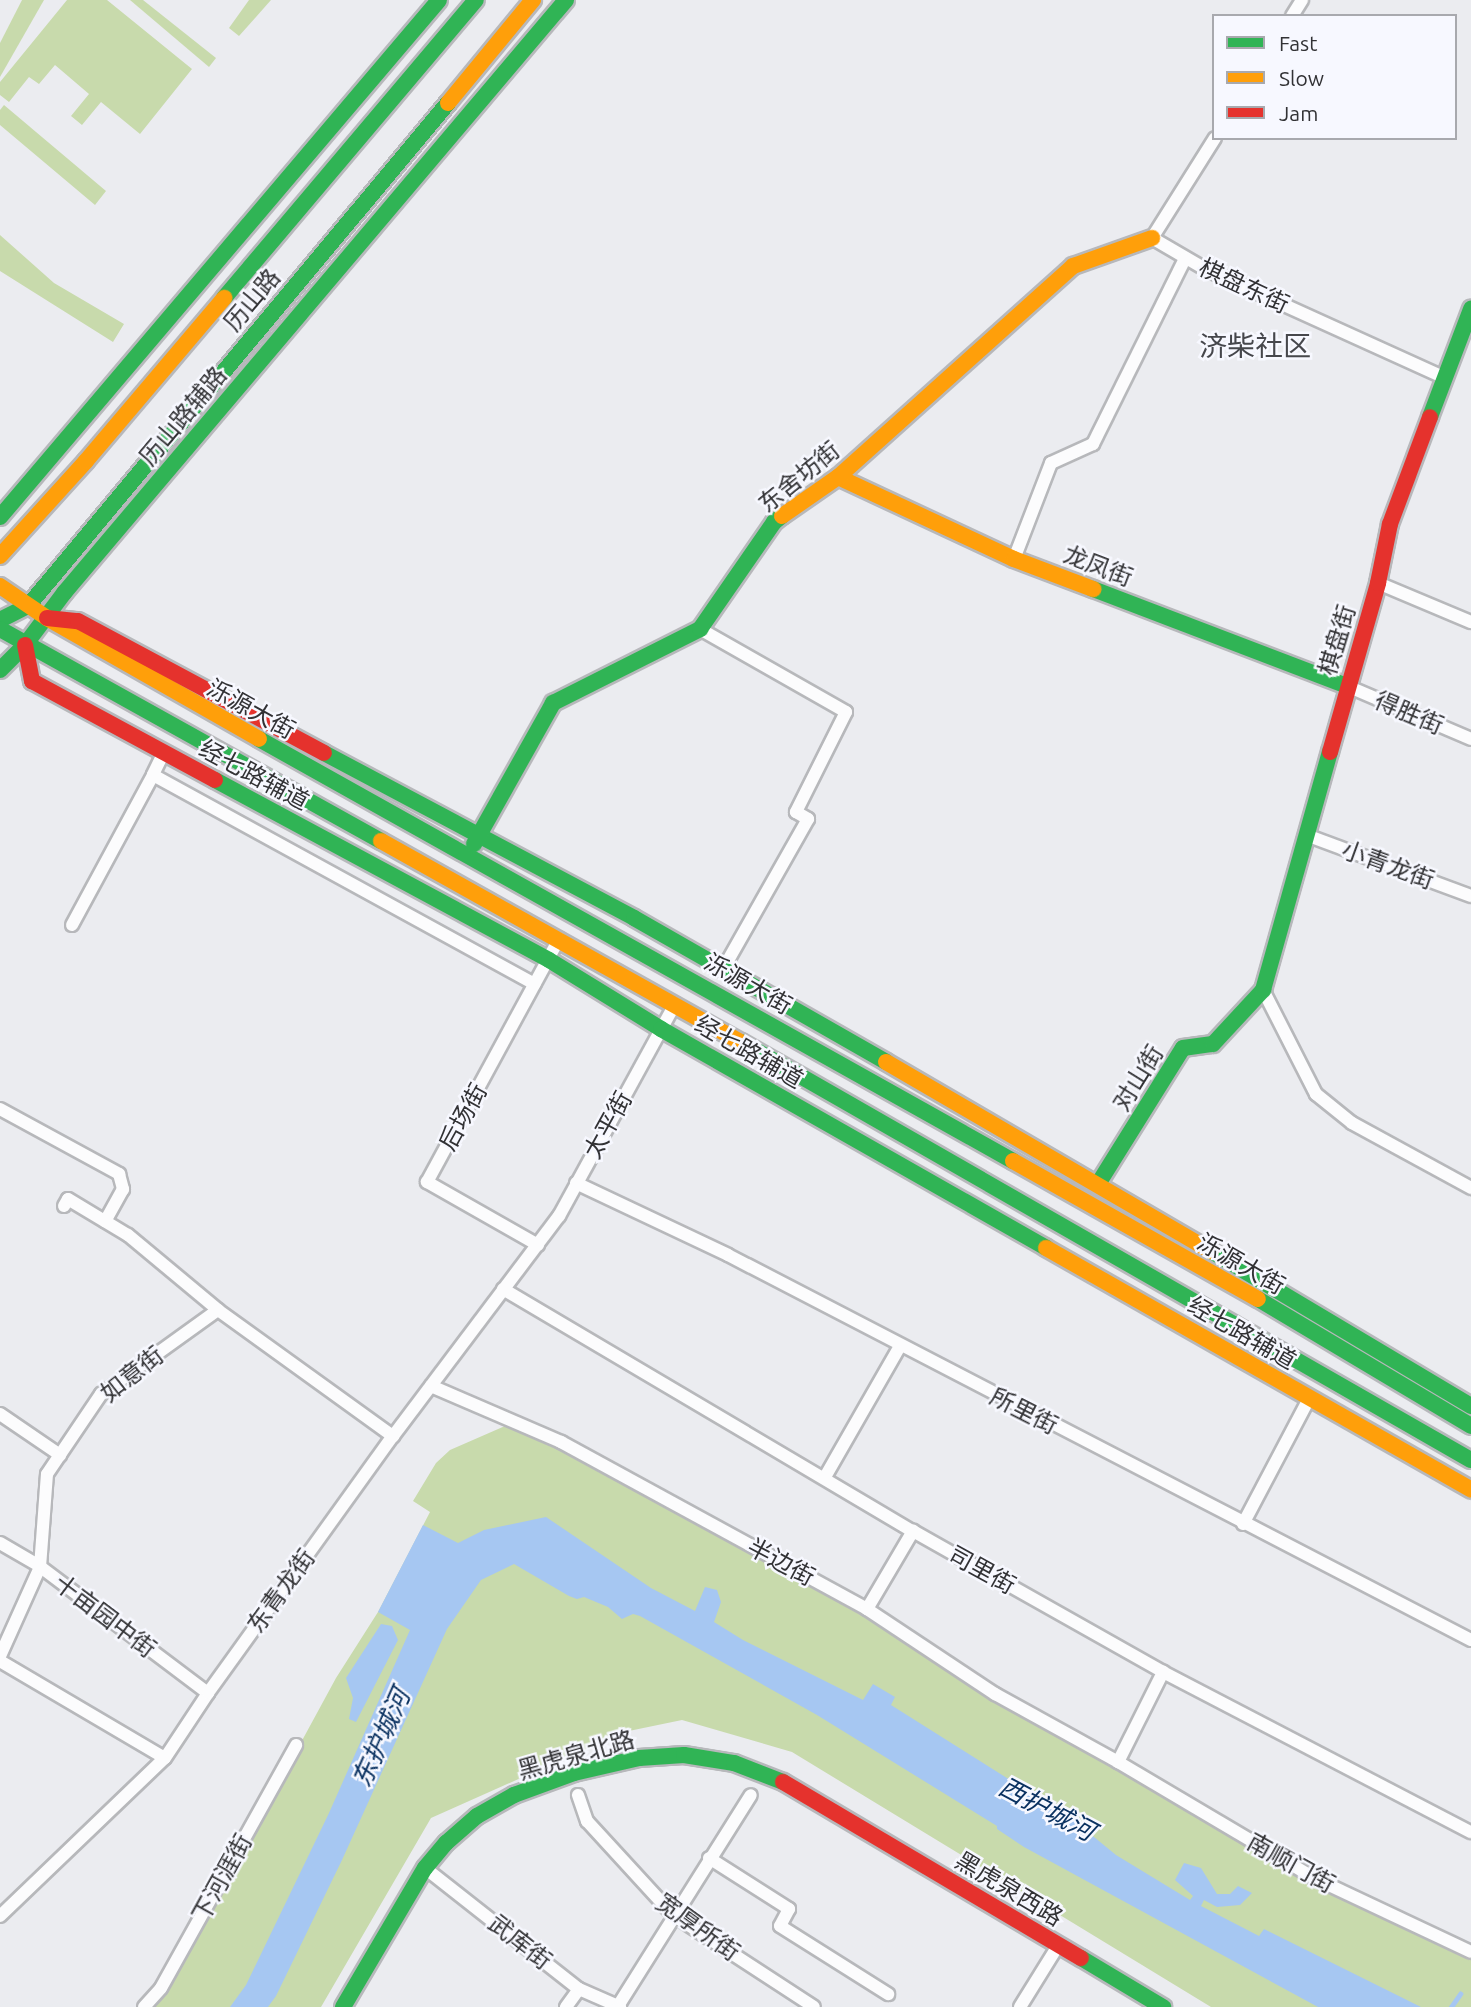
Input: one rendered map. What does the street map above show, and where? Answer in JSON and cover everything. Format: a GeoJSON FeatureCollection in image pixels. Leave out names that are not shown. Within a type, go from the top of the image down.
{"type":"FeatureCollection","features":[{"type":"Feature","properties":{"kind":"street"},"geometry":{"type":"LineString","coordinates":[[0,517],[439,0]]}},
{"type":"Feature","properties":{"kind":"street","name":"历山路"},"geometry":{"type":"LineString","coordinates":[[0,556],[86,461],[476,0]]}},
{"type":"Feature","properties":{"kind":"street","name":"历山路"},"geometry":{"type":"LineString","coordinates":[[0,620],[29,605],[533,0]]}},
{"type":"Feature","properties":{"kind":"street","name":"历山路辅路"},"geometry":{"type":"LineString","coordinates":[[0,670],[25,645],[64,593],[566,0]]}},
{"type":"Feature","properties":{"kind":"street"},"geometry":{"type":"LineString","coordinates":[[1152,238],[1214,140]]}},
{"type":"Feature","properties":{"kind":"street","name":"棋盘东街"},"geometry":{"type":"LineString","coordinates":[[1152,238],[1185,259],[1445,378]]}},
{"type":"Feature","properties":{"kind":"street","name":"东舍坊街"},"geometry":{"type":"LineString","coordinates":[[468,853],[553,703],[700,629],[774,523],[838,477],[1073,266],[1152,238]]}},
{"type":"Feature","properties":{"kind":"street"},"geometry":{"type":"LineString","coordinates":[[1014,559],[1051,463],[1093,444],[1185,259]]}},
{"type":"Feature","properties":{"kind":"street","name":"棋盘街"},"geometry":{"type":"LineString","coordinates":[[1263,990],[1378,583],[1390,524],[1471,309]]}},
{"type":"Feature","properties":{"kind":"street","name":"龙凤街"},"geometry":{"type":"LineString","coordinates":[[838,477],[1014,559],[1347,686]]}},
{"type":"Feature","properties":{"kind":"street"},"geometry":{"type":"LineString","coordinates":[[1378,583],[1471,622]]}},
{"type":"Feature","properties":{"kind":"street","name":"泺源大街"},"geometry":{"type":"LineString","coordinates":[[0,586],[47,618],[175,693],[468,853],[1307,1327],[1471,1426]]}},
{"type":"Feature","properties":{"kind":"street"},"geometry":{"type":"LineString","coordinates":[[47,618],[78,621],[480,834],[723,969],[1098,1184],[1471,1406]]}},
{"type":"Feature","properties":{"kind":"street"},"geometry":{"type":"LineString","coordinates":[[0,629],[675,1004],[1471,1460]]}},
{"type":"Feature","properties":{"kind":"street"},"geometry":{"type":"LineString","coordinates":[[700,629],[846,712],[796,813],[808,819],[723,969]]}},
{"type":"Feature","properties":{"kind":"street","name":"经七路辅道"},"geometry":{"type":"LineString","coordinates":[[25,645],[32,681],[549,960],[661,1028],[1471,1489]]}},
{"type":"Feature","properties":{"kind":"street","name":"得胜街"},"geometry":{"type":"LineString","coordinates":[[1347,686],[1471,739]]}},
{"type":"Feature","properties":{"kind":"street"},"geometry":{"type":"LineString","coordinates":[[72,925],[164,752]]}},
{"type":"Feature","properties":{"kind":"street"},"geometry":{"type":"LineString","coordinates":[[153,775],[535,984]]}},
{"type":"Feature","properties":{"kind":"street","name":"小青龙街"},"geometry":{"type":"LineString","coordinates":[[1306,835],[1471,896]]}},
{"type":"Feature","properties":{"kind":"street","name":"后场街"},"geometry":{"type":"LineString","coordinates":[[538,1245],[427,1182],[559,939]]}},
{"type":"Feature","properties":{"kind":"street"},"geometry":{"type":"LineString","coordinates":[[1263,990],[1316,1094],[1352,1123],[1471,1188]]}},
{"type":"Feature","properties":{"kind":"street","name":"对山街"},"geometry":{"type":"LineString","coordinates":[[1098,1184],[1184,1048],[1213,1044],[1263,990]]}},
{"type":"Feature","properties":{"kind":"street","name":"太平街"},"geometry":{"type":"LineString","coordinates":[[538,1245],[559,1216],[675,1004]]}},
{"type":"Feature","properties":{"kind":"street"},"geometry":{"type":"LineString","coordinates":[[0,1109],[119,1174],[123,1189],[105,1221]]}},
{"type":"Feature","properties":{"kind":"street","name":"所里街"},"geometry":{"type":"LineString","coordinates":[[576,1182],[727,1255],[1471,1640]]}},
{"type":"Feature","properties":{"kind":"street"},"geometry":{"type":"LineString","coordinates":[[64,1206],[68,1199],[128,1235],[218,1310],[394,1436]]}},
{"type":"Feature","properties":{"kind":"street","name":"东青龙街"},"geometry":{"type":"LineString","coordinates":[[0,1916],[165,1758],[208,1693],[394,1436],[538,1245]]}},
{"type":"Feature","properties":{"kind":"street","name":"司里街"},"geometry":{"type":"LineString","coordinates":[[503,1289],[913,1531],[1163,1672],[1471,1832]]}},
{"type":"Feature","properties":{"kind":"street","name":"如意街"},"geometry":{"type":"LineString","coordinates":[[0,1656],[40,1567],[47,1474],[101,1394],[218,1310]]}},
{"type":"Feature","properties":{"kind":"street"},"geometry":{"type":"LineString","coordinates":[[825,1477],[900,1346]]}},
{"type":"Feature","properties":{"kind":"street","name":"半边街"},"geometry":{"type":"LineString","coordinates":[[431,1386],[561,1442],[867,1609],[995,1694],[1118,1762]]}},
{"type":"Feature","properties":{"kind":"street"},"geometry":{"type":"LineString","coordinates":[[1243,1524],[1310,1398]]}},
{"type":"Feature","properties":{"kind":"street"},"geometry":{"type":"LineString","coordinates":[[0,1414],[60,1455]]}},
{"type":"Feature","properties":{"kind":"street"},"geometry":{"type":"LineString","coordinates":[[867,1609],[913,1531]]}},
{"type":"Feature","properties":{"kind":"street","name":"十亩园中街"},"geometry":{"type":"LineString","coordinates":[[0,1543],[40,1567],[208,1693]]}},
{"type":"Feature","properties":{"kind":"street"},"geometry":{"type":"LineString","coordinates":[[0,1661],[165,1758]]}},
{"type":"Feature","properties":{"kind":"street"},"geometry":{"type":"LineString","coordinates":[[1118,1762],[1163,1672]]}},
{"type":"Feature","properties":{"kind":"street","name":"下河涯街"},"geometry":{"type":"LineString","coordinates":[[144,2007],[161,1988],[296,1745]]}},
{"type":"Feature","properties":{"kind":"street","name":"黑虎泉北路"},"geometry":{"type":"LineString","coordinates":[[343,2007],[425,1868],[446,1843],[477,1816],[514,1795],[574,1773],[639,1758],[684,1755],[734,1763],[782,1781],[832,1809]]}},
{"type":"Feature","properties":{"kind":"street","name":"南顺门街"},"geometry":{"type":"LineString","coordinates":[[1118,1762],[1316,1879],[1471,1952]]}},
{"type":"Feature","properties":{"kind":"street","name":"宽厚所街"},"geometry":{"type":"LineString","coordinates":[[578,1795],[587,1821],[673,1915],[814,2007]]}},
{"type":"Feature","properties":{"kind":"street"},"geometry":{"type":"LineString","coordinates":[[619,2006],[673,1915],[751,1795]]}},
{"type":"Feature","properties":{"kind":"street","name":"黑虎泉西路"},"geometry":{"type":"LineString","coordinates":[[832,1809],[1163,2007]]}},
{"type":"Feature","properties":{"kind":"street"},"geometry":{"type":"LineString","coordinates":[[709,1858],[789,1909],[780,1926],[888,1994]]}},
{"type":"Feature","properties":{"kind":"street","name":"武库街"},"geometry":{"type":"LineString","coordinates":[[425,1868],[579,1989],[619,2006]]}},
{"type":"Feature","properties":{"kind":"street"},"geometry":{"type":"LineString","coordinates":[[1020,2007],[1059,1944]]}},
{"type":"Feature","properties":{"kind":"street"},"geometry":{"type":"LineString","coordinates":[[566,2007],[579,1989]]}},
{"type":"Feature","properties":{"kind":"green space"},"geometry":{"type":"Polygon","coordinates":[[[22,0],[44,0],[0,77],[0,43],[22,0]]]}},
{"type":"Feature","properties":{"kind":"green space"},"geometry":{"type":"Polygon","coordinates":[[[67,0],[107,0],[192,69],[140,134],[101,102],[82,125],[71,116],[89,94],[55,65],[39,84],[29,77],[9,102],[0,95],[0,82],[67,0]]]}},
{"type":"Feature","properties":{"kind":"green space"},"geometry":{"type":"Polygon","coordinates":[[[130,0],[143,0],[216,58],[209,67],[130,0]]]}},
{"type":"Feature","properties":{"kind":"green space"},"geometry":{"type":"Polygon","coordinates":[[[249,0],[271,0],[239,36],[229,28],[249,0]]]}},
{"type":"Feature","properties":{"kind":"green space"},"geometry":{"type":"Polygon","coordinates":[[[4,105],[106,191],[95,205],[0,125],[0,110],[4,105]]]}},
{"type":"Feature","properties":{"kind":"green space"},"geometry":{"type":"Polygon","coordinates":[[[0,235],[54,283],[124,324],[113,342],[0,271],[0,235]]]}},
{"type":"Feature","properties":{"kind":"green space"},"geometry":{"type":"Polygon","coordinates":[[[505,1426],[584,1457],[868,1614],[994,1699],[1471,1957],[1471,2007],[1211,2007],[792,1752],[682,1720],[624,1732],[431,1818],[321,2007],[150,2007],[166,1991],[336,1678],[378,1612],[430,1512],[413,1501],[436,1463],[450,1450],[505,1426]]]}},
{"type":"Feature","properties":{"kind":"water"},"geometry":{"type":"Polygon","coordinates":[[[546,1517],[651,1588],[695,1611],[705,1587],[717,1590],[721,1602],[714,1622],[743,1640],[863,1700],[873,1684],[895,1697],[891,1705],[1072,1819],[1116,1855],[1190,1900],[1193,1896],[1175,1880],[1184,1863],[1201,1868],[1217,1894],[1230,1894],[1238,1886],[1252,1893],[1240,1905],[1217,1907],[1204,1900],[1201,1906],[1259,1936],[1264,1929],[1421,2007],[1318,2007],[1024,1847],[997,1829],[997,1826],[817,1715],[640,1616],[633,1614],[622,1619],[608,1607],[584,1597],[577,1599],[569,1596],[514,1564],[481,1580],[447,1629],[342,1860],[276,1996],[268,2007],[230,2007],[246,1985],[329,1813],[410,1630],[378,1612],[423,1525],[458,1543],[484,1530],[546,1517]]]}},
{"type":"Feature","properties":{"kind":"water"},"geometry":{"type":"Polygon","coordinates":[[[381,1624],[392,1626],[398,1640],[356,1722],[349,1719],[353,1698],[346,1678],[381,1624]]]}},
{"type":"Feature","properties":{"kind":"waterway"},"geometry":{"type":"LineString","coordinates":[[1451,2007],[1460,1994]]}},
{"type":"Feature","properties":{"kind":"traffic: fast"},"geometry":{"type":"LineString","coordinates":[[0,517],[439,0]]}},
{"type":"Feature","properties":{"kind":"traffic: fast"},"geometry":{"type":"LineString","coordinates":[[224,298],[476,0]]}},
{"type":"Feature","properties":{"kind":"traffic: fast"},"geometry":{"type":"LineString","coordinates":[[0,670],[25,645],[64,593],[566,0]]}},
{"type":"Feature","properties":{"kind":"traffic: fast"},"geometry":{"type":"LineString","coordinates":[[0,620],[29,605],[448,103]]}},
{"type":"Feature","properties":{"kind":"traffic: fast"},"geometry":{"type":"LineString","coordinates":[[1430,417],[1471,309]]}},
{"type":"Feature","properties":{"kind":"traffic: fast"},"geometry":{"type":"LineString","coordinates":[[474,844],[553,703],[700,629],[774,522],[782,516]]}},
{"type":"Feature","properties":{"kind":"traffic: fast"},"geometry":{"type":"LineString","coordinates":[[1093,589],[1347,686]]}},
{"type":"Feature","properties":{"kind":"traffic: fast"},"geometry":{"type":"LineString","coordinates":[[0,629],[381,841]]}},
{"type":"Feature","properties":{"kind":"traffic: fast"},"geometry":{"type":"LineString","coordinates":[[259,739],[1013,1161]]}},
{"type":"Feature","properties":{"kind":"traffic: fast"},"geometry":{"type":"LineString","coordinates":[[1098,1184],[1183,1048],[1213,1044],[1263,990],[1330,752]]}},
{"type":"Feature","properties":{"kind":"traffic: fast"},"geometry":{"type":"LineString","coordinates":[[324,753],[634,918],[886,1062]]}},
{"type":"Feature","properties":{"kind":"traffic: fast"},"geometry":{"type":"LineString","coordinates":[[215,780],[549,960],[661,1029],[1046,1248]]}},
{"type":"Feature","properties":{"kind":"traffic: fast"},"geometry":{"type":"LineString","coordinates":[[741,1042],[1471,1460]]}},
{"type":"Feature","properties":{"kind":"traffic: fast"},"geometry":{"type":"LineString","coordinates":[[1211,1251],[1471,1406]]}},
{"type":"Feature","properties":{"kind":"traffic: fast"},"geometry":{"type":"LineString","coordinates":[[1258,1299],[1471,1426]]}},
{"type":"Feature","properties":{"kind":"traffic: fast"},"geometry":{"type":"LineString","coordinates":[[343,2007],[425,1868],[446,1843],[477,1816],[514,1795],[574,1773],[639,1758],[684,1755],[734,1763],[783,1782]]}},
{"type":"Feature","properties":{"kind":"traffic: fast"},"geometry":{"type":"LineString","coordinates":[[1081,1958],[1163,2007]]}},
{"type":"Feature","properties":{"kind":"traffic: slow"},"geometry":{"type":"LineString","coordinates":[[448,103],[533,0]]}},
{"type":"Feature","properties":{"kind":"traffic: slow"},"geometry":{"type":"LineString","coordinates":[[782,516],[838,477],[1073,266],[1152,238]]}},
{"type":"Feature","properties":{"kind":"traffic: slow"},"geometry":{"type":"LineString","coordinates":[[0,556],[86,461],[224,298]]}},
{"type":"Feature","properties":{"kind":"traffic: slow"},"geometry":{"type":"LineString","coordinates":[[838,477],[1014,559],[1093,589]]}},
{"type":"Feature","properties":{"kind":"traffic: slow"},"geometry":{"type":"LineString","coordinates":[[0,586],[47,618],[259,739]]}},
{"type":"Feature","properties":{"kind":"traffic: slow"},"geometry":{"type":"LineString","coordinates":[[381,841],[741,1042]]}},
{"type":"Feature","properties":{"kind":"traffic: slow"},"geometry":{"type":"LineString","coordinates":[[886,1062],[1211,1251]]}},
{"type":"Feature","properties":{"kind":"traffic: slow"},"geometry":{"type":"LineString","coordinates":[[1013,1161],[1258,1299]]}},
{"type":"Feature","properties":{"kind":"traffic: slow"},"geometry":{"type":"LineString","coordinates":[[1046,1248],[1471,1489]]}},
{"type":"Feature","properties":{"kind":"traffic: jam"},"geometry":{"type":"LineString","coordinates":[[1330,752],[1378,583],[1390,524],[1430,417]]}},
{"type":"Feature","properties":{"kind":"traffic: jam"},"geometry":{"type":"LineString","coordinates":[[47,618],[78,621],[324,753]]}},
{"type":"Feature","properties":{"kind":"traffic: jam"},"geometry":{"type":"LineString","coordinates":[[25,645],[32,681],[215,780]]}},
{"type":"Feature","properties":{"kind":"traffic: jam"},"geometry":{"type":"LineString","coordinates":[[783,1782],[1081,1958]]}},
{"type":"Feature","properties":{"kind":"district","name":"济柴社区"},"geometry":{"type":"Point","coordinates":[1255,346]}},
{"type":"Feature","properties":{"kind":"water label","name":"东护城河"},"geometry":{"type":"Point","coordinates":[381,1738]}},
{"type":"Feature","properties":{"kind":"water label","name":"西护城河"},"geometry":{"type":"Point","coordinates":[1047,1809]}}]}
